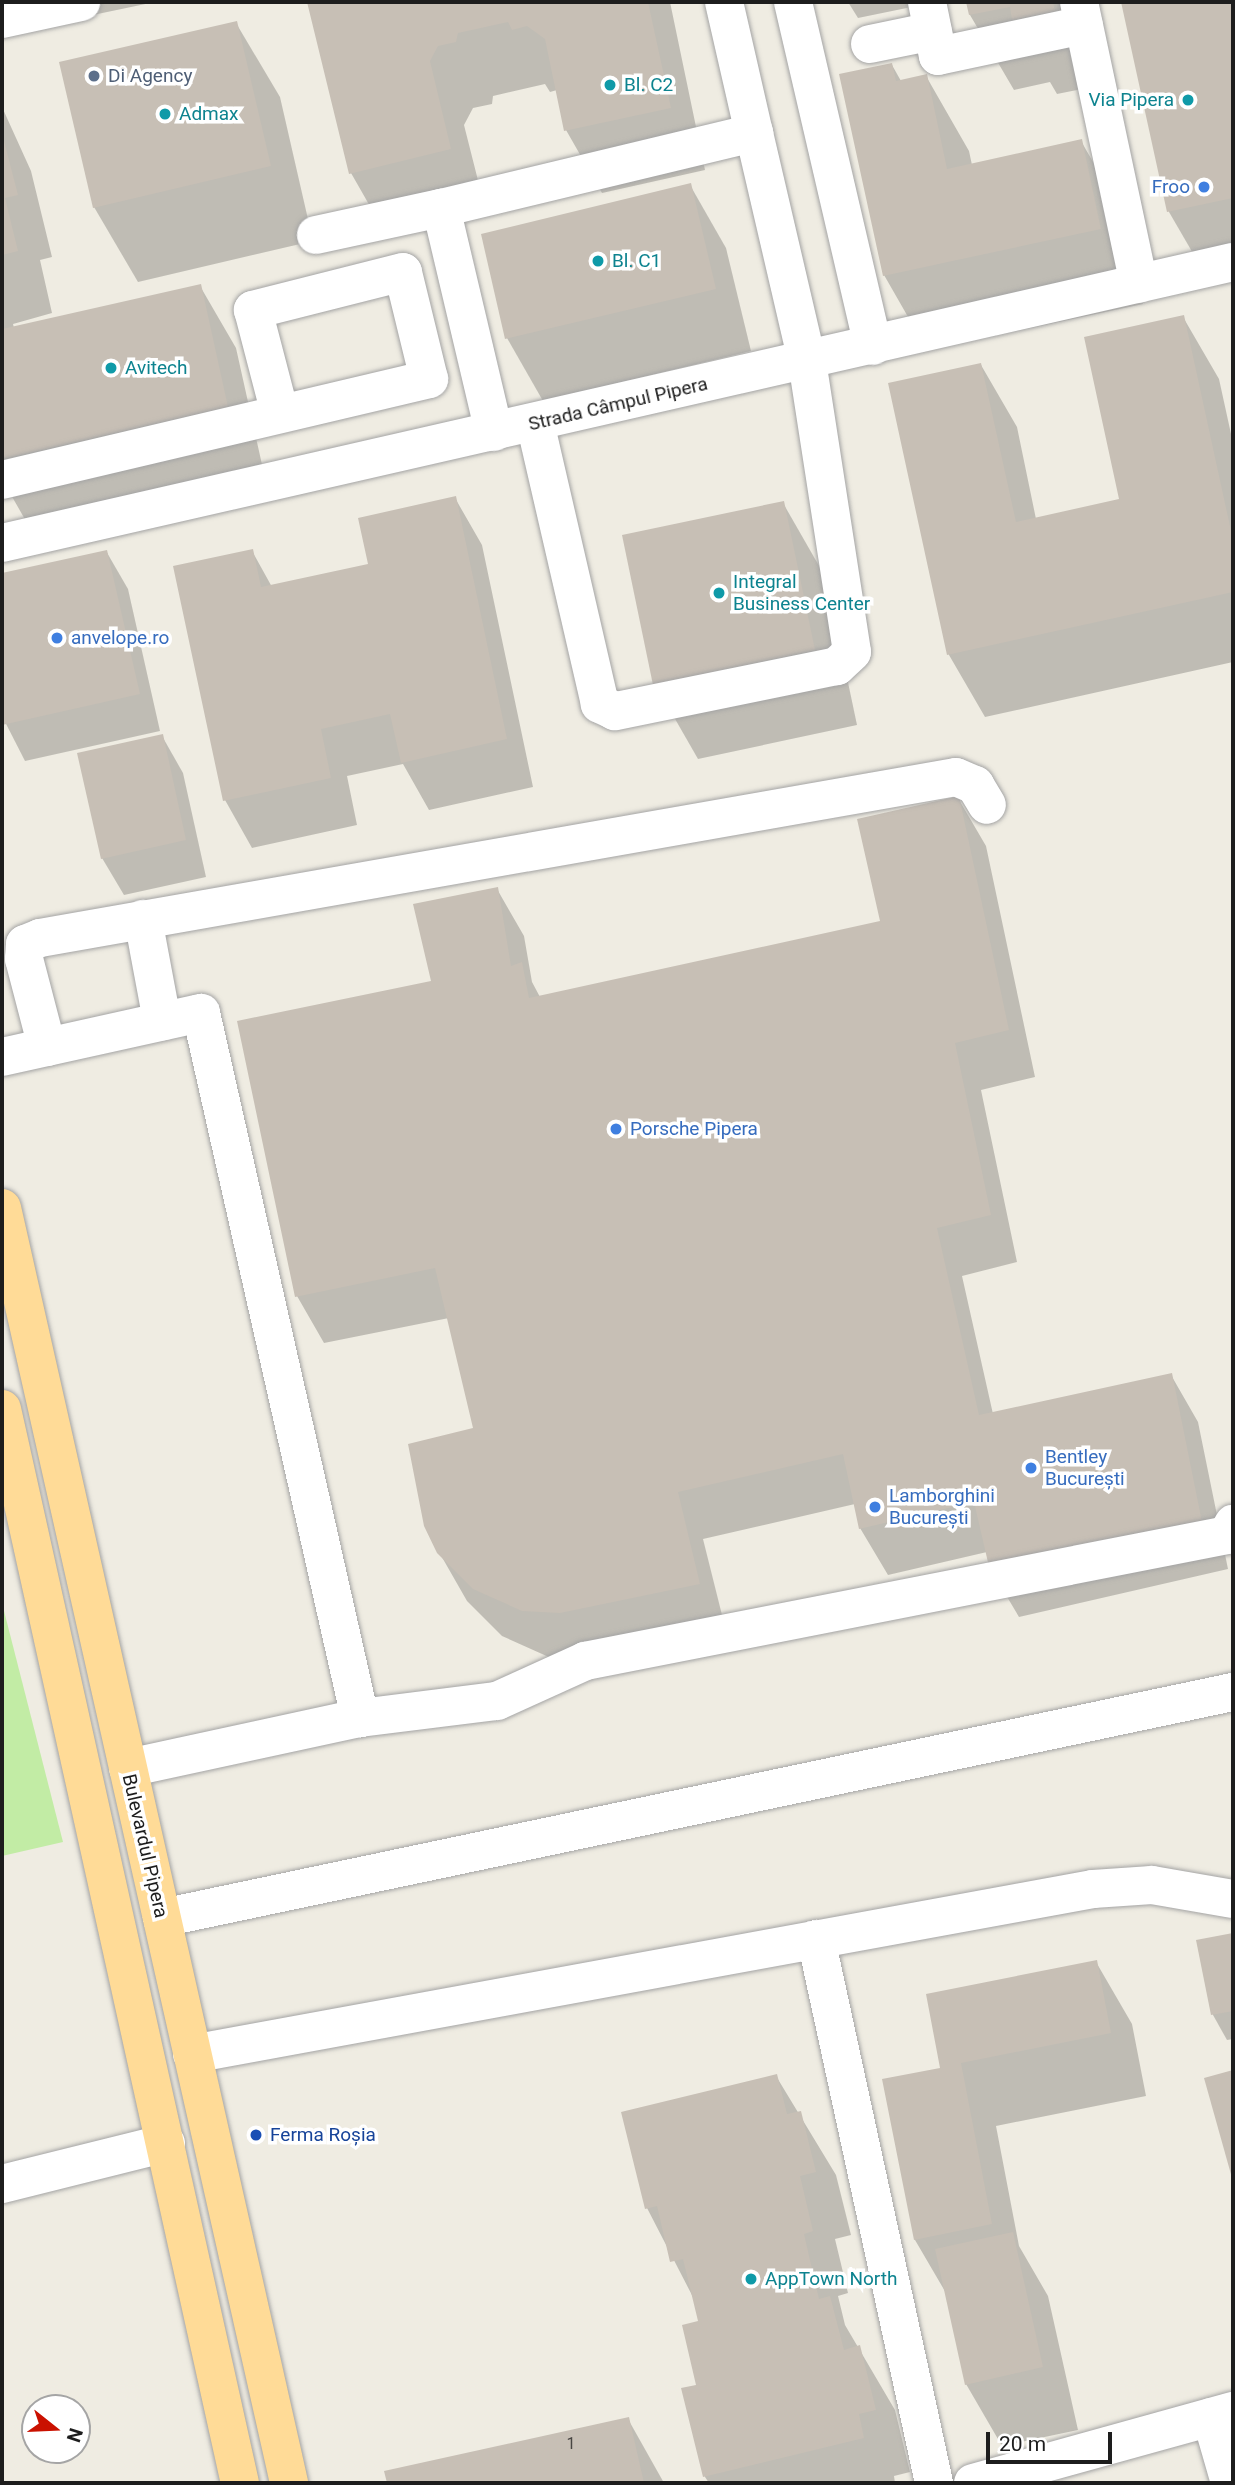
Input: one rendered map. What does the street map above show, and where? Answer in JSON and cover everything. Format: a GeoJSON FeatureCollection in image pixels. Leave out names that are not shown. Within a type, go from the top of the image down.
{"type":"FeatureCollection","features":[{"type":"Feature","properties":{"kind":"main road","name":"Bulevardul Pipera"},"geometry":{"type":"LineString","coordinates":[[2,1209],[289,2483]]}},
{"type":"Feature","properties":{"kind":"main road"},"geometry":{"type":"LineString","coordinates":[[2,1409],[240,2483]]}},
{"type":"Feature","properties":{"kind":"street"},"geometry":{"type":"LineString","coordinates":[[2,19],[81,2]]}},
{"type":"Feature","properties":{"kind":"street"},"geometry":{"type":"LineString","coordinates":[[536,422],[600,704],[615,711],[837,666],[852,652],[852,627],[807,361],[724,2]]}},
{"type":"Feature","properties":{"kind":"street"},"geometry":{"type":"LineString","coordinates":[[793,2],[873,346]]}},
{"type":"Feature","properties":{"kind":"street"},"geometry":{"type":"LineString","coordinates":[[870,44],[930,16],[938,56],[1082,13],[1139,284]]}},
{"type":"Feature","properties":{"kind":"street"},"geometry":{"type":"LineString","coordinates":[[316,235],[442,208],[754,133]]}},
{"type":"Feature","properties":{"kind":"street"},"geometry":{"type":"LineString","coordinates":[[442,208],[494,432]]}},
{"type":"Feature","properties":{"kind":"street","name":"Strada Câmpul Pipera"},"geometry":{"type":"LineString","coordinates":[[2,543],[1233,262]]}},
{"type":"Feature","properties":{"kind":"street"},"geometry":{"type":"LineString","coordinates":[[2,480],[429,379],[403,272],[253,310],[280,414]]}},
{"type":"Feature","properties":{"kind":"street"},"geometry":{"type":"LineString","coordinates":[[47,1047],[24,959],[25,944],[143,919],[956,777],[975,785],[987,806]]}},
{"type":"Feature","properties":{"kind":"street"},"geometry":{"type":"LineString","coordinates":[[143,919],[162,1021]]}},
{"type":"Feature","properties":{"kind":"street"},"geometry":{"type":"LineString","coordinates":[[2,1057],[201,1013],[360,1718]]}},
{"type":"Feature","properties":{"kind":"street"},"geometry":{"type":"LineString","coordinates":[[128,1768],[360,1718],[497,1702],[585,1661],[1227,1535],[1233,1524]]}},
{"type":"Feature","properties":{"kind":"street"},"geometry":{"type":"LineString","coordinates":[[162,1918],[1233,1692]]}},
{"type":"Feature","properties":{"kind":"street"},"geometry":{"type":"LineString","coordinates":[[192,2054],[1093,1889],[1152,1885],[1233,1899]]}},
{"type":"Feature","properties":{"kind":"street"},"geometry":{"type":"LineString","coordinates":[[816,1939],[934,2483]]}},
{"type":"Feature","properties":{"kind":"street"},"geometry":{"type":"LineString","coordinates":[[2,2184],[166,2143]]}},
{"type":"Feature","properties":{"kind":"street"},"geometry":{"type":"LineString","coordinates":[[973,2483],[1222,2414],[1228,2462]]}},
{"type":"Feature","properties":{"kind":"green space"},"geometry":{"type":"Polygon","coordinates":[[[2,1603],[63,1842],[2,1856],[2,1603]]]}},
{"type":"Feature","properties":{"kind":"building","name":"Bl. C2"},"geometry":{"type":"Polygon","coordinates":[[[307,2],[648,2],[671,108],[564,131],[545,39],[527,26],[512,30],[508,22],[458,33],[456,42],[438,46],[430,61],[451,149],[349,174],[307,2]]]}},
{"type":"Feature","properties":{"kind":"building"},"geometry":{"type":"Polygon","coordinates":[[[966,2],[1053,2],[1055,11],[1012,20],[1010,7],[969,15],[966,2]]]}},
{"type":"Feature","properties":{"kind":"building","name":"Via Pipera"},"geometry":{"type":"Polygon","coordinates":[[[1121,2],[1233,2],[1233,198],[1167,212],[1121,2]]]}},
{"type":"Feature","properties":{"kind":"building","name":"Admax"},"geometry":{"type":"Polygon","coordinates":[[[237,21],[271,166],[93,208],[59,62],[237,21]]]}},
{"type":"Feature","properties":{"kind":"building"},"geometry":{"type":"Polygon","coordinates":[[[892,63],[896,81],[927,74],[947,169],[1082,139],[1101,229],[883,276],[839,74],[892,63]]]}},
{"type":"Feature","properties":{"kind":"building"},"geometry":{"type":"Polygon","coordinates":[[[2,133],[18,195],[5,198],[18,251],[2,255],[2,133]]]}},
{"type":"Feature","properties":{"kind":"building","name":"Bl. C1"},"geometry":{"type":"Polygon","coordinates":[[[691,183],[716,289],[505,339],[481,234],[691,183]]]}},
{"type":"Feature","properties":{"kind":"building","name":"Avitech"},"geometry":{"type":"Polygon","coordinates":[[[201,284],[228,407],[2,459],[2,329],[201,284]]]}},
{"type":"Feature","properties":{"kind":"building"},"geometry":{"type":"Polygon","coordinates":[[[1184,315],[1233,540],[1233,592],[947,655],[888,383],[981,363],[1016,522],[1119,499],[1084,337],[1184,315]]]}},
{"type":"Feature","properties":{"kind":"building"},"geometry":{"type":"Polygon","coordinates":[[[456,496],[507,739],[401,763],[390,714],[321,729],[331,778],[223,801],[173,566],[253,549],[261,587],[368,564],[358,518],[456,496]]]}},
{"type":"Feature","properties":{"kind":"building","name":"Integral Business Center"},"geometry":{"type":"Polygon","coordinates":[[[784,501],[815,650],[653,685],[622,535],[784,501]]]}},
{"type":"Feature","properties":{"kind":"building"},"geometry":{"type":"Polygon","coordinates":[[[107,550],[140,694],[2,725],[2,573],[107,550]]]}},
{"type":"Feature","properties":{"kind":"building"},"geometry":{"type":"Polygon","coordinates":[[[163,734],[186,840],[101,859],[77,753],[163,734]]]}},
{"type":"Feature","properties":{"kind":"building","name":"Porsche Pipera"},"geometry":{"type":"Polygon","coordinates":[[[959,796],[1009,1030],[955,1043],[991,1215],[937,1228],[979,1415],[1172,1373],[1202,1522],[990,1571],[974,1502],[859,1529],[843,1454],[678,1492],[700,1584],[560,1613],[522,1611],[473,1589],[437,1553],[424,1526],[408,1444],[473,1428],[435,1268],[295,1297],[237,1021],[431,981],[413,904],[498,887],[511,966],[522,962],[529,998],[880,921],[857,819],[959,796]]]}},
{"type":"Feature","properties":{"kind":"building"},"geometry":{"type":"Polygon","coordinates":[[[1233,1933],[1233,2011],[1211,2015],[1196,1940],[1233,1933]]]}},
{"type":"Feature","properties":{"kind":"building"},"geometry":{"type":"Polygon","coordinates":[[[1097,1960],[1111,2033],[961,2063],[992,2224],[914,2240],[882,2079],[940,2068],[926,1994],[1097,1960]]]}},
{"type":"Feature","properties":{"kind":"building"},"geometry":{"type":"Polygon","coordinates":[[[1233,2070],[1233,2178],[1232,2178],[1204,2078],[1233,2070]]]}},
{"type":"Feature","properties":{"kind":"building","name":"AppTown North"},"geometry":{"type":"Polygon","coordinates":[[[777,2074],[787,2114],[801,2111],[816,2172],[800,2176],[813,2231],[804,2234],[819,2299],[830,2296],[844,2350],[860,2345],[876,2410],[859,2414],[864,2438],[703,2477],[681,2388],[696,2385],[682,2325],[698,2321],[683,2259],[670,2262],[657,2206],[645,2209],[621,2112],[777,2074]]]}},
{"type":"Feature","properties":{"kind":"building"},"geometry":{"type":"Polygon","coordinates":[[[1013,2232],[1043,2367],[965,2385],[935,2249],[1013,2232]]]}},
{"type":"Feature","properties":{"kind":"building"},"geometry":{"type":"Polygon","coordinates":[[[629,2417],[644,2483],[387,2483],[384,2471],[629,2417]]]}},
{"type":"Feature","properties":{"kind":"place","name":"Di Agency"},"geometry":{"type":"Point","coordinates":[94,76]}},
{"type":"Feature","properties":{"kind":"place","name":"Bl. C2"},"geometry":{"type":"Point","coordinates":[610,85]}},
{"type":"Feature","properties":{"kind":"place","name":"Via Pipera"},"geometry":{"type":"Point","coordinates":[1188,100]}},
{"type":"Feature","properties":{"kind":"place","name":"Admax"},"geometry":{"type":"Point","coordinates":[165,114]}},
{"type":"Feature","properties":{"kind":"place","name":"Froo"},"geometry":{"type":"Point","coordinates":[1204,187]}},
{"type":"Feature","properties":{"kind":"place","name":"Bl. C1"},"geometry":{"type":"Point","coordinates":[598,261]}},
{"type":"Feature","properties":{"kind":"place","name":"Avitech"},"geometry":{"type":"Point","coordinates":[111,368]}},
{"type":"Feature","properties":{"kind":"place","name":"Integral Business Center"},"geometry":{"type":"Point","coordinates":[719,593]}},
{"type":"Feature","properties":{"kind":"place","name":"anvelope.ro"},"geometry":{"type":"Point","coordinates":[57,638]}},
{"type":"Feature","properties":{"kind":"place","name":"Porsche Pipera"},"geometry":{"type":"Point","coordinates":[616,1129]}},
{"type":"Feature","properties":{"kind":"place","name":"Bentley București"},"geometry":{"type":"Point","coordinates":[1031,1468]}},
{"type":"Feature","properties":{"kind":"place","name":"Lamborghini București"},"geometry":{"type":"Point","coordinates":[875,1507]}},
{"type":"Feature","properties":{"kind":"place","name":"Ferma Roșia"},"geometry":{"type":"Point","coordinates":[256,2135]}},
{"type":"Feature","properties":{"kind":"place","name":"AppTown North"},"geometry":{"type":"Point","coordinates":[751,2279]}}]}
